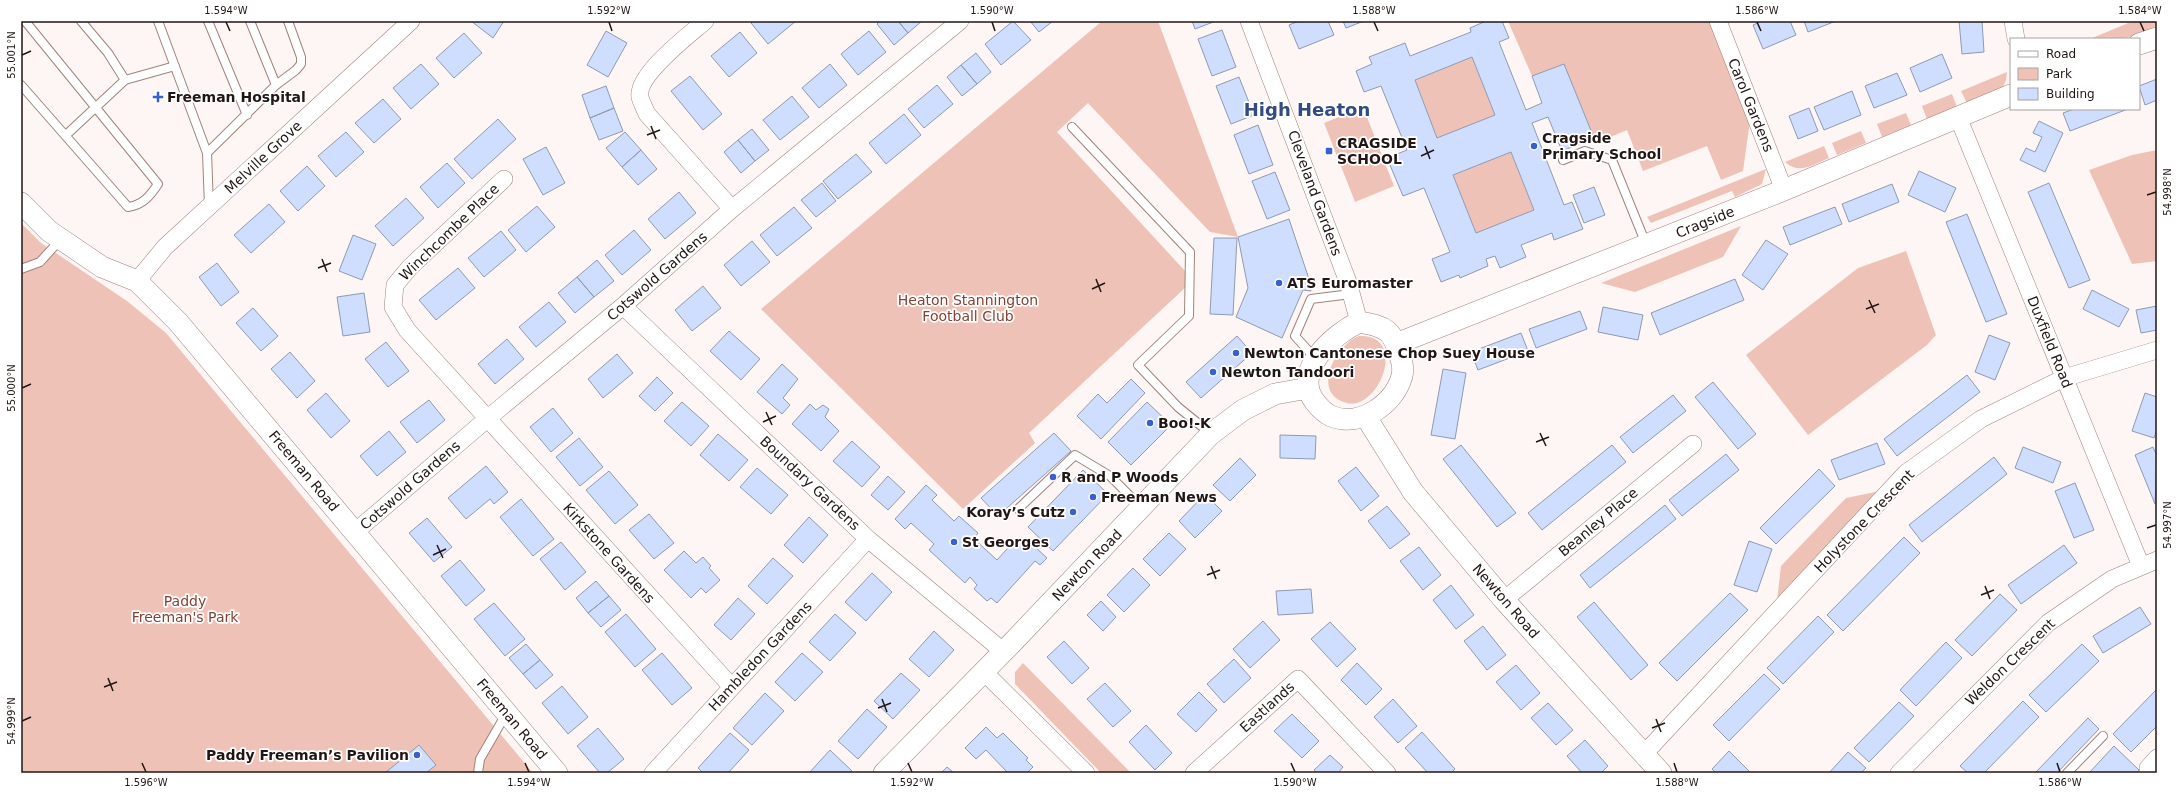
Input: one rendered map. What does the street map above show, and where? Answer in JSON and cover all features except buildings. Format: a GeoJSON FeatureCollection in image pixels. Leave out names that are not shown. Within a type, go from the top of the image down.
{"type":"FeatureCollection","features":[{"type":"Feature","properties":{"kind":"street","name":"Melville Grove"},"geometry":{"type":"LineString","coordinates":[[137,281],[165,247],[412,21]]}},
{"type":"Feature","properties":{"kind":"street"},"geometry":{"type":"LineString","coordinates":[[705,21],[652,69],[643,82],[640,96],[647,114],[732,209]]}},
{"type":"Feature","properties":{"kind":"street","name":"Cotswold Gardens"},"geometry":{"type":"LineString","coordinates":[[355,532],[487,419],[623,306],[732,209],[960,21]]}},
{"type":"Feature","properties":{"kind":"street","name":"Cleveland Gardens"},"geometry":{"type":"LineString","coordinates":[[1249,21],[1290,125],[1351,294],[1359,322]]}},
{"type":"Feature","properties":{"kind":"street","name":"Carol Gardens"},"geometry":{"type":"LineString","coordinates":[[1718,21],[1784,190]]}},
{"type":"Feature","properties":{"kind":"street"},"geometry":{"type":"LineString","coordinates":[[2013,21],[2016,38]]}},
{"type":"Feature","properties":{"kind":"street"},"geometry":{"type":"LineString","coordinates":[[2140,44],[2157,38]]}},
{"type":"Feature","properties":{"kind":"street","name":"Cragside"},"geometry":{"type":"LineString","coordinates":[[1396,344],[1784,190],[2010,95]]}},
{"type":"Feature","properties":{"kind":"street","name":"Duxfield Road"},"geometry":{"type":"LineString","coordinates":[[1958,117],[2064,378],[2149,563]]}},
{"type":"Feature","properties":{"kind":"street","name":"Winchcombe Place"},"geometry":{"type":"LineString","coordinates":[[487,419],[407,330],[393,307],[395,285],[410,267],[504,179]]}},
{"type":"Feature","properties":{"kind":"street","name":"Freeman Road"},"geometry":{"type":"LineString","coordinates":[[21,203],[49,231],[102,267],[137,281],[178,322],[557,773]]}},
{"type":"Feature","properties":{"kind":"street","name":"Boundary Gardens"},"geometry":{"type":"LineString","coordinates":[[623,306],[868,539],[1004,652]]}},
{"type":"Feature","properties":{"kind":"street"},"geometry":{"type":"LineString","coordinates":[[1359,322],[1376,325],[1388,332],[1396,344],[1403,362],[1402,377],[1392,395],[1382,406],[1366,417],[1348,419],[1331,416],[1320,408],[1312,398],[1308,388],[1309,373],[1316,359],[1336,335],[1359,322]]}},
{"type":"Feature","properties":{"kind":"street","name":"Holystone Crescent"},"geometry":{"type":"LineString","coordinates":[[1643,755],[1906,473],[1981,419],[2064,378],[2157,350]]}},
{"type":"Feature","properties":{"kind":"street","name":"Newton Road"},"geometry":{"type":"LineString","coordinates":[[884,773],[1004,652],[1211,434],[1243,410],[1275,394],[1308,388]]}},
{"type":"Feature","properties":{"kind":"street","name":"Newton Road"},"geometry":{"type":"LineString","coordinates":[[1366,417],[1413,492],[1504,600],[1643,755],[1661,773]]}},
{"type":"Feature","properties":{"kind":"street","name":"Kirkstone Gardens"},"geometry":{"type":"LineString","coordinates":[[487,419],[731,686]]}},
{"type":"Feature","properties":{"kind":"street","name":"Beanley Place"},"geometry":{"type":"LineString","coordinates":[[1504,600],[1693,444]]}},
{"type":"Feature","properties":{"kind":"street","name":"Hambledon Gardens"},"geometry":{"type":"LineString","coordinates":[[653,773],[731,686],[868,539]]}},
{"type":"Feature","properties":{"kind":"street","name":"Weldon Crescent"},"geometry":{"type":"LineString","coordinates":[[1899,773],[2048,623],[2112,580],[2149,563]]}},
{"type":"Feature","properties":{"kind":"street"},"geometry":{"type":"LineString","coordinates":[[984,672],[1086,773]]}},
{"type":"Feature","properties":{"kind":"street","name":"Eastlands"},"geometry":{"type":"LineString","coordinates":[[1194,773],[1298,679],[1387,773]]}},
{"type":"Feature","properties":{"kind":"lane"},"geometry":{"type":"LineString","coordinates":[[81,21],[108,53],[125,80]]}},
{"type":"Feature","properties":{"kind":"lane"},"geometry":{"type":"LineString","coordinates":[[158,21],[207,153],[209,207]]}},
{"type":"Feature","properties":{"kind":"lane"},"geometry":{"type":"LineString","coordinates":[[208,21],[247,115]]}},
{"type":"Feature","properties":{"kind":"lane"},"geometry":{"type":"LineString","coordinates":[[250,21],[276,85]]}},
{"type":"Feature","properties":{"kind":"lane"},"geometry":{"type":"LineString","coordinates":[[207,153],[276,85],[296,70],[301,64],[301,57],[288,21]]}},
{"type":"Feature","properties":{"kind":"lane"},"geometry":{"type":"LineString","coordinates":[[21,85],[128,207],[137,206],[149,196],[158,184],[28,22]]}},
{"type":"Feature","properties":{"kind":"lane"},"geometry":{"type":"LineString","coordinates":[[66,135],[125,80],[175,66]]}},
{"type":"Feature","properties":{"kind":"lane"},"geometry":{"type":"LineString","coordinates":[[1072,127],[1190,252],[1189,316],[1138,365],[1178,407],[1211,434]]}},
{"type":"Feature","properties":{"kind":"lane"},"geometry":{"type":"LineString","coordinates":[[1563,160],[1585,151],[1612,160],[1647,245]]}},
{"type":"Feature","properties":{"kind":"lane"},"geometry":{"type":"LineString","coordinates":[[21,269],[40,262],[61,239]]}},
{"type":"Feature","properties":{"kind":"lane"},"geometry":{"type":"LineString","coordinates":[[1316,359],[1295,336],[1311,299],[1351,294]]}},
{"type":"Feature","properties":{"kind":"lane"},"geometry":{"type":"LineString","coordinates":[[1018,509],[1075,455],[1110,476],[1141,508]]}},
{"type":"Feature","properties":{"kind":"lane"},"geometry":{"type":"LineString","coordinates":[[478,773],[480,759],[507,713]]}},
{"type":"Feature","properties":{"kind":"lane"},"geometry":{"type":"LineString","coordinates":[[2067,773],[2103,736]]}},
{"type":"Feature","properties":{"kind":"green space","name":"Heaton Stannington Football Club"},"geometry":{"type":"Polygon","coordinates":[[[1102,21],[1158,21],[1238,237],[1210,232],[1088,103],[1057,132],[1186,272],[1187,286],[1029,433],[1035,443],[963,509],[761,309],[1102,21]]]}},
{"type":"Feature","properties":{"kind":"green space"},"geometry":{"type":"Polygon","coordinates":[[[1508,21],[1710,21],[1750,121],[1743,171],[1721,180],[1707,146],[1643,171],[1627,130],[1596,143],[1564,64],[1532,76],[1508,21]]]}},
{"type":"Feature","properties":{"kind":"green space"},"geometry":{"type":"Polygon","coordinates":[[[2133,21],[2157,21],[2157,25],[2141,34],[2125,38],[2092,38],[2133,21]]]}},
{"type":"Feature","properties":{"kind":"green space"},"geometry":{"type":"Polygon","coordinates":[[[1472,57],[1495,115],[1437,138],[1415,80],[1472,57]]]}},
{"type":"Feature","properties":{"kind":"green space"},"geometry":{"type":"Polygon","coordinates":[[[2007,72],[2003,87],[1967,103],[1961,91],[2007,72]]]}},
{"type":"Feature","properties":{"kind":"green space"},"geometry":{"type":"Polygon","coordinates":[[[1952,94],[1957,107],[1927,119],[1922,106],[1952,94]]]}},
{"type":"Feature","properties":{"kind":"green space"},"geometry":{"type":"Polygon","coordinates":[[[1363,107],[1394,186],[1355,202],[1324,123],[1363,107]]]}},
{"type":"Feature","properties":{"kind":"green space"},"geometry":{"type":"Polygon","coordinates":[[[1906,113],[1911,125],[1882,137],[1877,124],[1906,113]]]}},
{"type":"Feature","properties":{"kind":"green space"},"geometry":{"type":"Polygon","coordinates":[[[1861,131],[1866,143],[1837,155],[1832,143],[1861,131]]]}},
{"type":"Feature","properties":{"kind":"green space"},"geometry":{"type":"Polygon","coordinates":[[[1824,146],[1829,158],[1812,166],[1806,168],[1796,168],[1785,162],[1824,146]]]}},
{"type":"Feature","properties":{"kind":"green space"},"geometry":{"type":"Polygon","coordinates":[[[2157,150],[2157,261],[2132,264],[2089,170],[2132,155],[2157,150]]]}},
{"type":"Feature","properties":{"kind":"green space"},"geometry":{"type":"Polygon","coordinates":[[[1511,152],[1534,210],[1476,233],[1453,175],[1511,152]]]}},
{"type":"Feature","properties":{"kind":"green space"},"geometry":{"type":"Polygon","coordinates":[[[1766,169],[1762,184],[1735,197],[1732,191],[1651,223],[1647,217],[1766,169]]]}},
{"type":"Feature","properties":{"kind":"green space","name":"Paddy Freeman's Park"},"geometry":{"type":"Polygon","coordinates":[[[21,223],[41,243],[127,301],[166,333],[533,773],[21,773],[21,223]]]}},
{"type":"Feature","properties":{"kind":"green space"},"geometry":{"type":"Polygon","coordinates":[[[1741,226],[1723,257],[1635,292],[1601,283],[1741,226]]]}},
{"type":"Feature","properties":{"kind":"green space"},"geometry":{"type":"Polygon","coordinates":[[[1906,251],[1936,335],[1927,345],[1808,435],[1746,355],[1858,268],[1906,251]]]}},
{"type":"Feature","properties":{"kind":"green space"},"geometry":{"type":"Polygon","coordinates":[[[1359,336],[1374,339],[1383,347],[1386,358],[1384,372],[1378,385],[1369,396],[1359,402],[1347,403],[1336,398],[1330,390],[1328,380],[1330,370],[1342,349],[1350,341],[1359,336]]]}},
{"type":"Feature","properties":{"kind":"green space"},"geometry":{"type":"Polygon","coordinates":[[[1880,491],[1777,601],[1781,566],[1846,498],[1880,491]]]}},
{"type":"Feature","properties":{"kind":"green space"},"geometry":{"type":"Polygon","coordinates":[[[1023,663],[1131,773],[1101,773],[1015,684],[1015,672],[1023,663]]]}},
{"type":"Feature","properties":{"kind":"place","name":"Freeman Hospital"},"geometry":{"type":"Point","coordinates":[158,97]}},
{"type":"Feature","properties":{"kind":"place","name":"Cragside Primary School"},"geometry":{"type":"Point","coordinates":[1534,146]}},
{"type":"Feature","properties":{"kind":"place","name":"CRAGSIDE SCHOOL"},"geometry":{"type":"Point","coordinates":[1329,151]}},
{"type":"Feature","properties":{"kind":"place","name":"ATS Euromaster"},"geometry":{"type":"Point","coordinates":[1279,283]}},
{"type":"Feature","properties":{"kind":"place","name":"Newton Cantonese Chop Suey House"},"geometry":{"type":"Point","coordinates":[1236,353]}},
{"type":"Feature","properties":{"kind":"place","name":"Newton Tandoori"},"geometry":{"type":"Point","coordinates":[1213,372]}},
{"type":"Feature","properties":{"kind":"place","name":"Boo!-K"},"geometry":{"type":"Point","coordinates":[1150,423]}},
{"type":"Feature","properties":{"kind":"place","name":"R and P Woods"},"geometry":{"type":"Point","coordinates":[1053,477]}},
{"type":"Feature","properties":{"kind":"place","name":"Freeman News"},"geometry":{"type":"Point","coordinates":[1093,497]}},
{"type":"Feature","properties":{"kind":"place","name":"Koray’s Cutz"},"geometry":{"type":"Point","coordinates":[1073,512]}},
{"type":"Feature","properties":{"kind":"place","name":"St Georges"},"geometry":{"type":"Point","coordinates":[954,542]}},
{"type":"Feature","properties":{"kind":"place","name":"Paddy Freeman’s Pavilion"},"geometry":{"type":"Point","coordinates":[417,755]}},
{"type":"Feature","properties":{"kind":"district","name":"High Heaton"},"geometry":{"type":"Point","coordinates":[1307,109]}}]}
